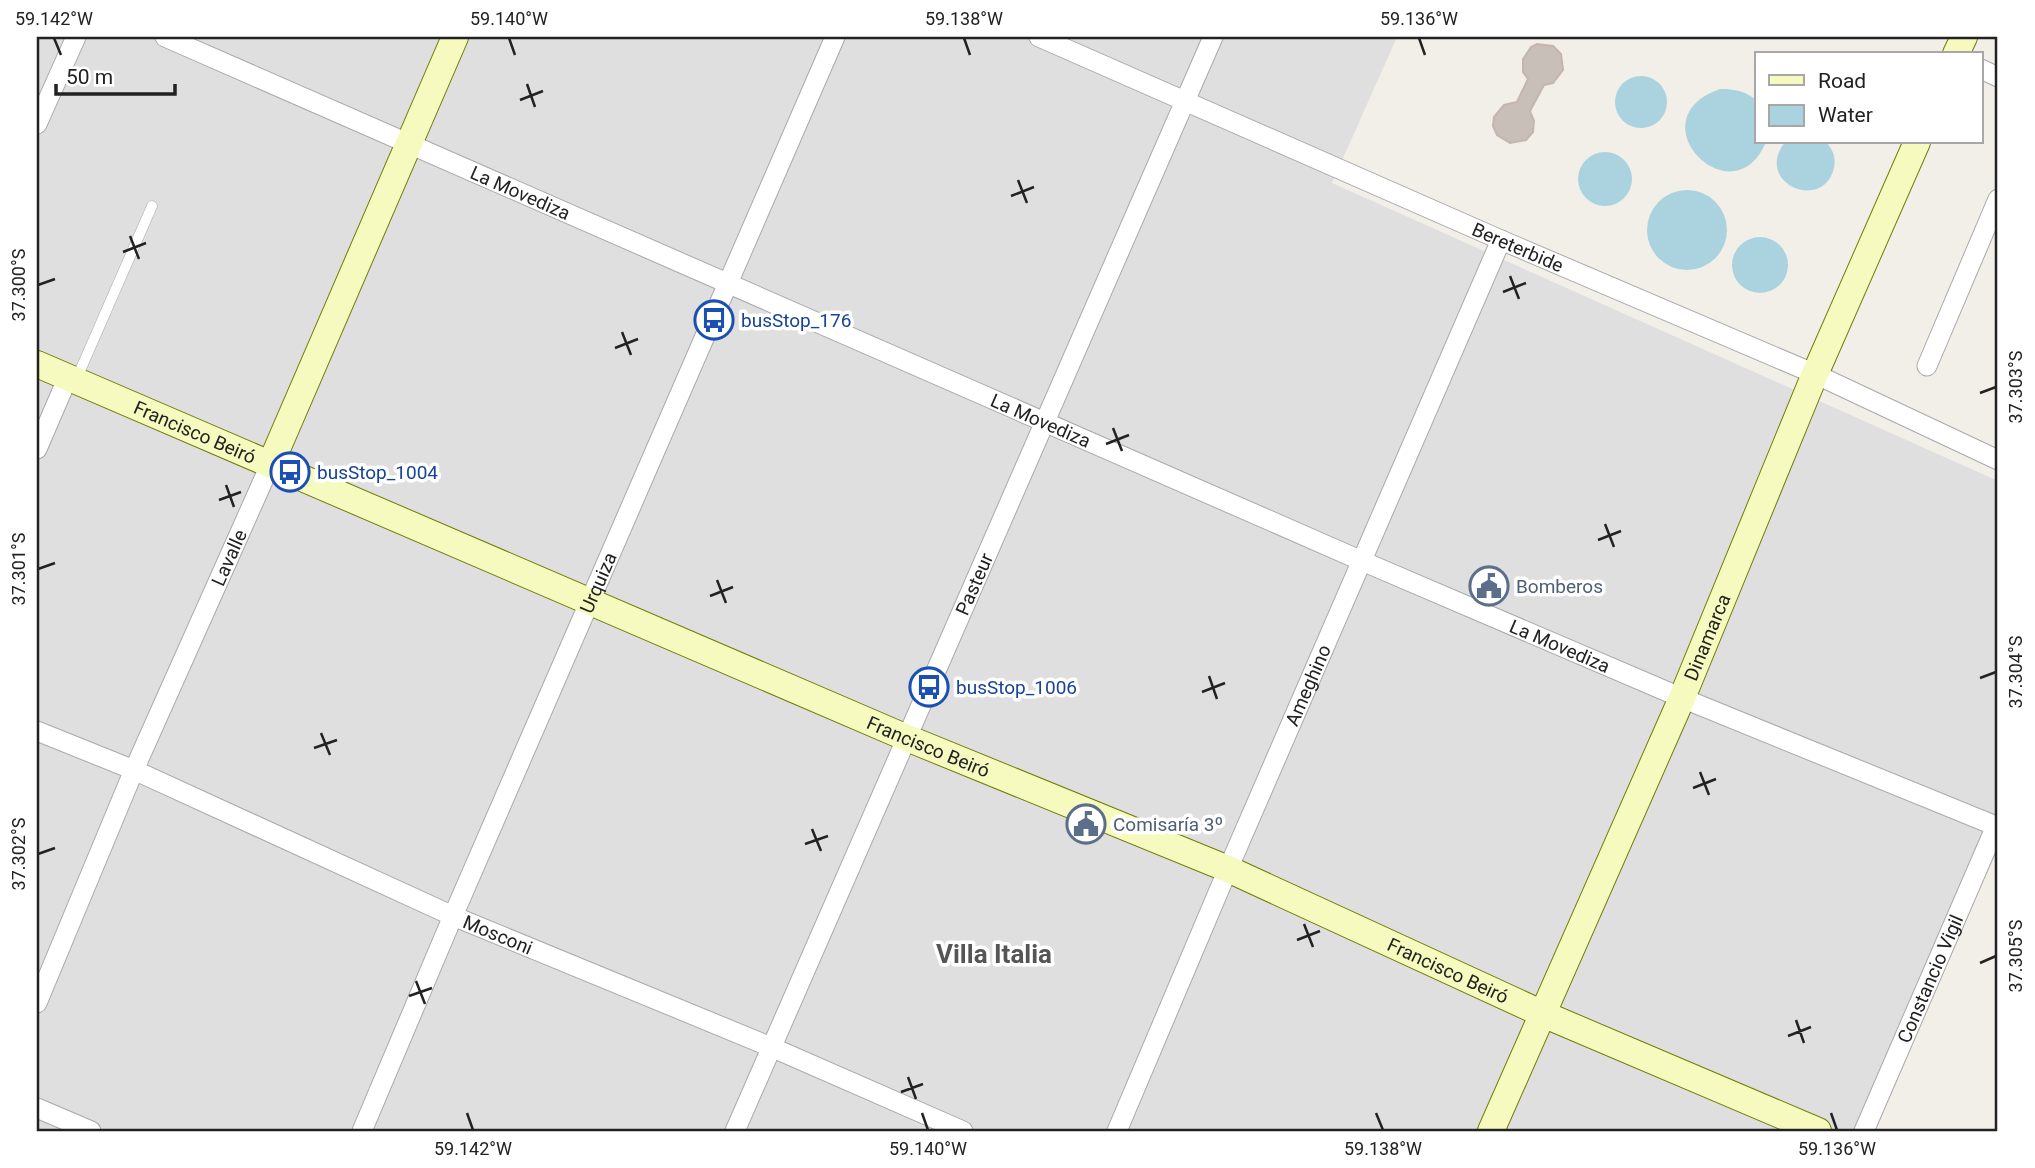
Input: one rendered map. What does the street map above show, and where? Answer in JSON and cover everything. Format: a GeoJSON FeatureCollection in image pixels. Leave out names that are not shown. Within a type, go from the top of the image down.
{"type":"FeatureCollection","features":[{"type":"Feature","properties":{"kind":"street"},"geometry":{"type":"LineString","coordinates":[[37,124],[76,37]]}},
{"type":"Feature","properties":{"kind":"street","name":"La Movediza"},"geometry":{"type":"LineString","coordinates":[[165,37],[1362,561],[1682,698],[1997,827]]}},
{"type":"Feature","properties":{"kind":"street","name":"Lavalle"},"geometry":{"type":"LineString","coordinates":[[37,1003],[134,771],[271,463],[455,37]]}},
{"type":"Feature","properties":{"kind":"street","name":"Urquiza"},"geometry":{"type":"LineString","coordinates":[[362,1131],[835,37]]}},
{"type":"Feature","properties":{"kind":"street","name":"Bereterbide"},"geometry":{"type":"LineString","coordinates":[[1039,37],[1501,240],[1815,374],[1998,460]]}},
{"type":"Feature","properties":{"kind":"street","name":"Pasteur"},"geometry":{"type":"LineString","coordinates":[[735,1131],[1213,37]]}},
{"type":"Feature","properties":{"kind":"street"},"geometry":{"type":"LineString","coordinates":[[1982,69],[1998,77]]}},
{"type":"Feature","properties":{"kind":"street","name":"Dinamarca"},"geometry":{"type":"LineString","coordinates":[[1491,1131],[1682,698],[1815,374],[1916,144]]}},
{"type":"Feature","properties":{"kind":"street"},"geometry":{"type":"LineString","coordinates":[[1927,366],[1998,199]]}},
{"type":"Feature","properties":{"kind":"street","name":"Ameghino"},"geometry":{"type":"LineString","coordinates":[[1117,1131],[1501,240]]}},
{"type":"Feature","properties":{"kind":"street","name":"Francisco Beiró"},"geometry":{"type":"LineString","coordinates":[[37,364],[907,738],[1228,869],[1543,1014],[1818,1131]]}},
{"type":"Feature","properties":{"kind":"street"},"geometry":{"type":"LineString","coordinates":[[37,449],[72,378]]}},
{"type":"Feature","properties":{"kind":"street","name":"Mosconi"},"geometry":{"type":"LineString","coordinates":[[37,731],[134,771],[453,916],[771,1047],[963,1131]]}},
{"type":"Feature","properties":{"kind":"street","name":"Constancio Vigil"},"geometry":{"type":"LineString","coordinates":[[1864,1131],[1997,827]]}},
{"type":"Feature","properties":{"kind":"street"},"geometry":{"type":"LineString","coordinates":[[37,1108],[91,1131]]}},
{"type":"Feature","properties":{"kind":"lane"},"geometry":{"type":"LineString","coordinates":[[72,378],[152,206]]}},
{"type":"Feature","properties":{"kind":"shaded area"},"geometry":{"type":"Polygon","coordinates":[[[37,37],[1397,37],[1332,183],[1998,481],[1998,813],[1853,1131],[37,1131],[37,37]]]}},
{"type":"Feature","properties":{"kind":"water"},"geometry":{"type":"Polygon","coordinates":[[[1641,76],[1651,78],[1659,84],[1665,92],[1665,112],[1659,120],[1651,126],[1641,128],[1631,126],[1623,120],[1617,112],[1615,102],[1617,92],[1623,84],[1631,78],[1641,76]]]}},
{"type":"Feature","properties":{"kind":"water"},"geometry":{"type":"Polygon","coordinates":[[[1720,89],[1740,91],[1755,100],[1755,144],[1765,144],[1751,164],[1733,171],[1714,168],[1698,156],[1688,140],[1686,121],[1696,103],[1720,89]]]}},
{"type":"Feature","properties":{"kind":"water"},"geometry":{"type":"Polygon","coordinates":[[[1784,144],[1827,144],[1835,160],[1827,181],[1817,189],[1805,190],[1793,187],[1784,180],[1778,170],[1777,157],[1784,144]]]}},
{"type":"Feature","properties":{"kind":"water"},"geometry":{"type":"Polygon","coordinates":[[[1605,152],[1624,160],[1632,179],[1624,198],[1605,206],[1586,198],[1578,179],[1586,160],[1605,152]]]}},
{"type":"Feature","properties":{"kind":"water"},"geometry":{"type":"Polygon","coordinates":[[[1687,190],[1702,193],[1715,202],[1724,215],[1727,230],[1724,245],[1715,258],[1702,267],[1687,270],[1672,267],[1659,258],[1650,245],[1647,230],[1650,215],[1659,202],[1672,193],[1687,190]]]}},
{"type":"Feature","properties":{"kind":"water"},"geometry":{"type":"Polygon","coordinates":[[[1760,237],[1771,239],[1780,245],[1786,254],[1786,276],[1780,285],[1771,291],[1760,293],[1749,291],[1740,285],[1734,276],[1732,265],[1734,254],[1740,245],[1749,239],[1760,237]]]}},
{"type":"Feature","properties":{"kind":"building"},"geometry":{"type":"Polygon","coordinates":[[[1537,44],[1553,46],[1561,54],[1563,70],[1553,83],[1544,85],[1530,111],[1534,121],[1533,132],[1526,140],[1510,143],[1497,135],[1493,126],[1494,117],[1504,105],[1517,102],[1528,79],[1523,72],[1523,59],[1531,47],[1537,44]]]}},
{"type":"Feature","properties":{"kind":"place","name":"busStop_176"},"geometry":{"type":"Point","coordinates":[714,320]}},
{"type":"Feature","properties":{"kind":"place","name":"busStop_1004"},"geometry":{"type":"Point","coordinates":[290,472]}},
{"type":"Feature","properties":{"kind":"place","name":"Bomberos"},"geometry":{"type":"Point","coordinates":[1489,586]}},
{"type":"Feature","properties":{"kind":"place","name":"busStop_1006"},"geometry":{"type":"Point","coordinates":[929,687]}},
{"type":"Feature","properties":{"kind":"place","name":"Comisaría 3º"},"geometry":{"type":"Point","coordinates":[1086,824]}},
{"type":"Feature","properties":{"kind":"district","name":"Villa Italia"},"geometry":{"type":"Point","coordinates":[994,954]}}]}
